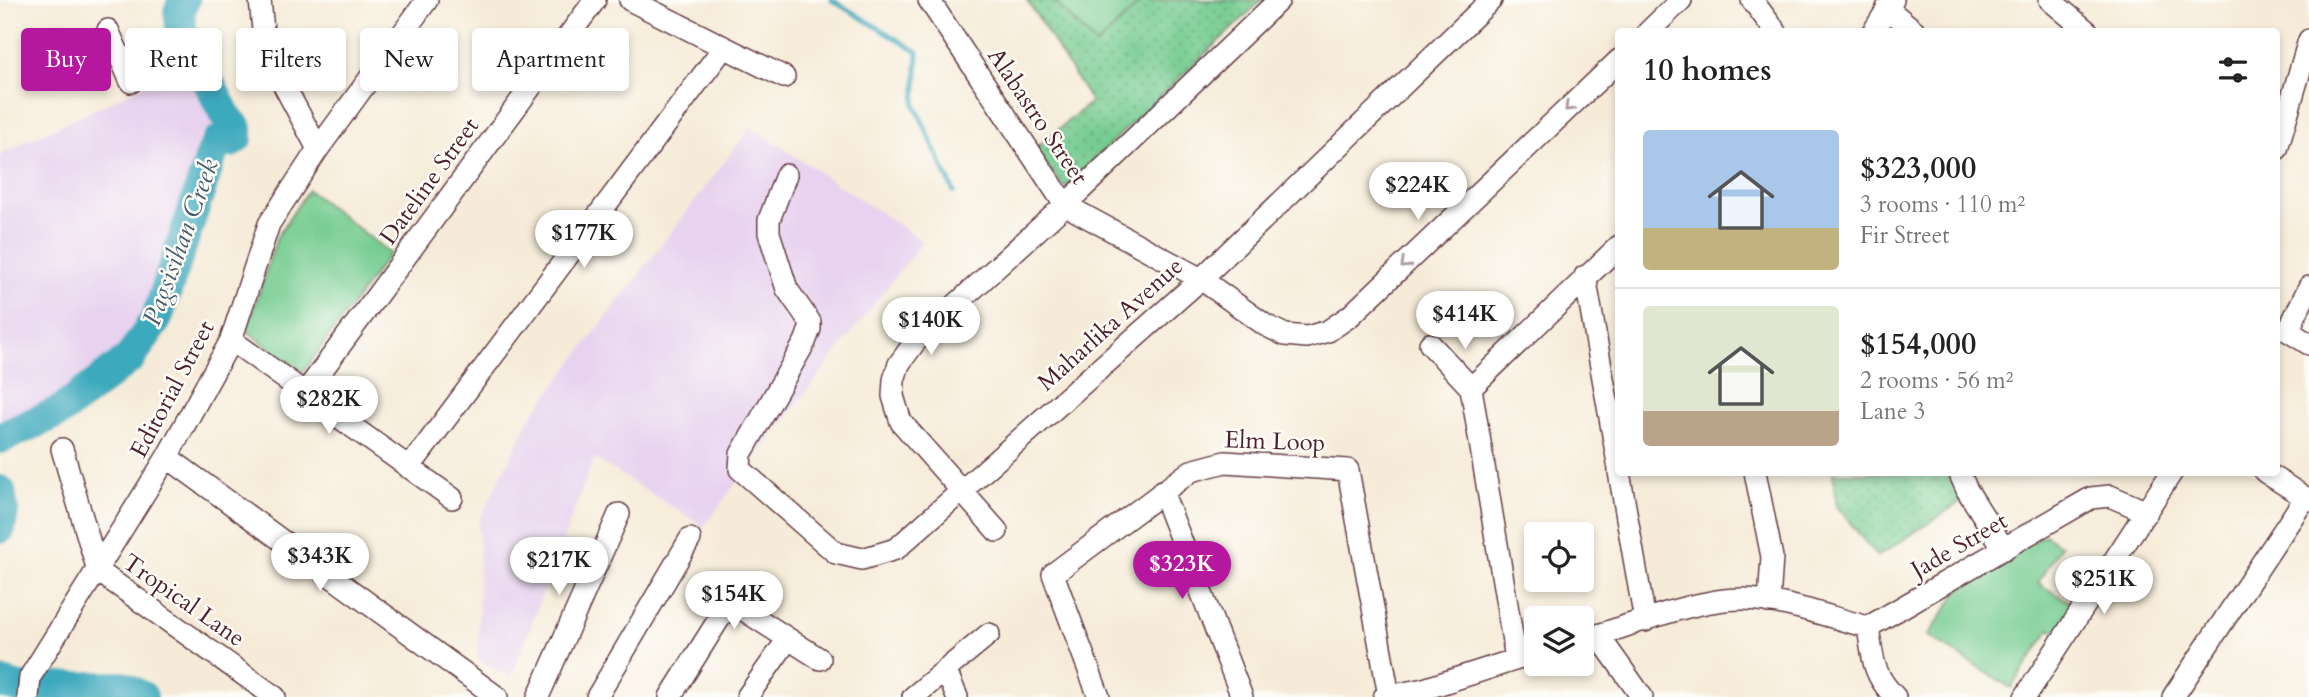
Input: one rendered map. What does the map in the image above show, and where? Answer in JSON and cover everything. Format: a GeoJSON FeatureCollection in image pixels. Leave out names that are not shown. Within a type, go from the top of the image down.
{"type":"FeatureCollection","features":[{"type":"Feature","properties":{"kind":"street"},"geometry":{"type":"LineString","coordinates":[[260,0],[265,50],[318,149]]}},
{"type":"Feature","properties":{"kind":"street","name":"Editorial Street"},"geometry":{"type":"LineString","coordinates":[[29,687],[167,457],[231,340],[269,224],[318,149],[427,0]]}},
{"type":"Feature","properties":{"kind":"street","name":"Dateline Street"},"geometry":{"type":"LineString","coordinates":[[305,393],[595,0]]}},
{"type":"Feature","properties":{"kind":"street"},"geometry":{"type":"LineString","coordinates":[[630,0],[784,76]]}},
{"type":"Feature","properties":{"kind":"street","name":"Alabastro Street"},"geometry":{"type":"LineString","coordinates":[[929,0],[1065,205],[1201,279],[1265,325],[1285,335],[1307,337],[1328,331],[1350,316],[1615,64]]}},
{"type":"Feature","properties":{"kind":"street"},"geometry":{"type":"LineString","coordinates":[[997,531],[901,422],[893,396],[899,364],[915,342],[1065,205],[1279,0]]}},
{"type":"Feature","properties":{"kind":"street","name":"Maharlika Avenue"},"geometry":{"type":"LineString","coordinates":[[786,175],[769,220],[769,233],[787,289],[807,317],[810,329],[741,454],[740,469],[836,553],[862,559],[896,549],[1201,279],[1491,0]]}},
{"type":"Feature","properties":{"kind":"street"},"geometry":{"type":"LineString","coordinates":[[1752,0],[1773,28]]}},
{"type":"Feature","properties":{"kind":"street"},"geometry":{"type":"LineString","coordinates":[[2050,0],[2083,28]]}},
{"type":"Feature","properties":{"kind":"street"},"geometry":{"type":"LineString","coordinates":[[1652,28],[1680,1]]}},
{"type":"Feature","properties":{"kind":"street"},"geometry":{"type":"LineString","coordinates":[[1875,28],[1890,4],[1912,28]]}},
{"type":"Feature","properties":{"kind":"street"},"geometry":{"type":"LineString","coordinates":[[111,37],[125,68]]}},
{"type":"Feature","properties":{"kind":"street"},"geometry":{"type":"LineString","coordinates":[[2280,139],[2309,40]]}},
{"type":"Feature","properties":{"kind":"street"},"geometry":{"type":"LineString","coordinates":[[410,468],[724,47]]}},
{"type":"Feature","properties":{"kind":"street"},"geometry":{"type":"LineString","coordinates":[[1471,388],[1615,250]]}},
{"type":"Feature","properties":{"kind":"street"},"geometry":{"type":"LineString","coordinates":[[1586,276],[1615,447]]}},
{"type":"Feature","properties":{"kind":"street"},"geometry":{"type":"LineString","coordinates":[[2309,287],[2288,331],[2309,344]]}},
{"type":"Feature","properties":{"kind":"street"},"geometry":{"type":"LineString","coordinates":[[231,340],[452,498]]}},
{"type":"Feature","properties":{"kind":"street"},"geometry":{"type":"LineString","coordinates":[[1430,344],[1471,388],[1524,646]]}},
{"type":"Feature","properties":{"kind":"street","name":"Tropical Lane"},"geometry":{"type":"LineString","coordinates":[[62,449],[98,571],[275,697]]}},
{"type":"Feature","properties":{"kind":"street"},"geometry":{"type":"LineString","coordinates":[[167,457],[497,697]]}},
{"type":"Feature","properties":{"kind":"street","name":"Elm Loop"},"geometry":{"type":"LineString","coordinates":[[1099,697],[1053,574],[1191,471],[1225,462],[1348,470],[1386,696]]}},
{"type":"Feature","properties":{"kind":"street"},"geometry":{"type":"LineString","coordinates":[[1620,476],[1645,621]]}},
{"type":"Feature","properties":{"kind":"street"},"geometry":{"type":"LineString","coordinates":[[1756,476],[1772,557],[1769,602]]}},
{"type":"Feature","properties":{"kind":"street"},"geometry":{"type":"LineString","coordinates":[[1961,476],[2004,549]]}},
{"type":"Feature","properties":{"kind":"street"},"geometry":{"type":"LineString","coordinates":[[2025,697],[2170,476]]}},
{"type":"Feature","properties":{"kind":"street"},"geometry":{"type":"LineString","coordinates":[[2173,697],[2307,499],[2271,476]]}},
{"type":"Feature","properties":{"kind":"street"},"geometry":{"type":"LineString","coordinates":[[1162,491],[1242,697]]}},
{"type":"Feature","properties":{"kind":"street","name":"Jade Street"},"geometry":{"type":"LineString","coordinates":[[1868,627],[2091,498],[2110,496],[2147,512]]}},
{"type":"Feature","properties":{"kind":"street"},"geometry":{"type":"LineString","coordinates":[[538,697],[620,514]]}},
{"type":"Feature","properties":{"kind":"street"},"geometry":{"type":"LineString","coordinates":[[597,697],[690,539]]}},
{"type":"Feature","properties":{"kind":"street"},"geometry":{"type":"LineString","coordinates":[[1594,637],[1697,605],[1741,599],[1769,602],[1868,627],[1874,668],[1882,684],[1895,697]]}},
{"type":"Feature","properties":{"kind":"street"},"geometry":{"type":"LineString","coordinates":[[670,697],[724,606],[729,603],[820,659]]}},
{"type":"Feature","properties":{"kind":"street"},"geometry":{"type":"LineString","coordinates":[[913,697],[989,634]]}},
{"type":"Feature","properties":{"kind":"street"},"geometry":{"type":"LineString","coordinates":[[747,697],[788,639]]}},
{"type":"Feature","properties":{"kind":"street"},"geometry":{"type":"LineString","coordinates":[[1594,643],[1642,697]]}},
{"type":"Feature","properties":{"kind":"street"},"geometry":{"type":"LineString","coordinates":[[1386,696],[1424,689],[1524,657]]}},
{"type":"Feature","properties":{"kind":"street"},"geometry":{"type":"LineString","coordinates":[[946,671],[957,697]]}},
{"type":"Feature","properties":{"kind":"shaded area"},"geometry":{"type":"Polygon","coordinates":[[[133,91],[202,91],[216,116],[197,183],[161,278],[112,361],[59,398],[0,429],[0,154],[133,91]]]}},
{"type":"Feature","properties":{"kind":"shaded area"},"geometry":{"type":"Polygon","coordinates":[[[751,127],[923,241],[704,527],[594,458],[511,677],[478,660],[479,521],[530,418],[751,127]]]}},
{"type":"Feature","properties":{"kind":"green space"},"geometry":{"type":"Polygon","coordinates":[[[1027,0],[1262,0],[1064,188],[1035,149],[1091,102],[1027,0]]]}},
{"type":"Feature","properties":{"kind":"green space"},"geometry":{"type":"Polygon","coordinates":[[[1053,0],[1143,0],[1097,45],[1053,0]]]}},
{"type":"Feature","properties":{"kind":"green space"},"geometry":{"type":"Polygon","coordinates":[[[308,190],[390,253],[303,372],[247,331],[277,237],[308,190]]]}},
{"type":"Feature","properties":{"kind":"green space"},"geometry":{"type":"Polygon","coordinates":[[[1833,476],[1961,476],[1968,497],[1877,557],[1837,506],[1833,476]]]}},
{"type":"Feature","properties":{"kind":"green space"},"geometry":{"type":"Polygon","coordinates":[[[2045,535],[2061,546],[2038,583],[2076,606],[2058,634],[2050,629],[2011,688],[1928,636],[1969,575],[2045,535]]]}},
{"type":"Feature","properties":{"kind":"waterway","name":"Pagsisihan Creek"},"geometry":{"type":"LineString","coordinates":[[0,438],[61,411],[130,358],[157,318],[213,151],[218,142],[231,142],[237,137],[237,129],[226,116],[205,75],[184,47],[179,12],[184,0]]}},
{"type":"Feature","properties":{"kind":"waterway","name":"Pagsisihan Creek"},"geometry":{"type":"LineString","coordinates":[[832,0],[918,52],[915,105],[954,192]]}},
{"type":"Feature","properties":{"kind":"waterway","name":"Pagsisihan Creek"},"geometry":{"type":"LineString","coordinates":[[0,491],[3,511],[0,528]]}},
{"type":"Feature","properties":{"kind":"waterway","name":"Pagsisihan Creek"},"geometry":{"type":"LineString","coordinates":[[0,682],[20,688],[123,687],[142,697]]}}]}
